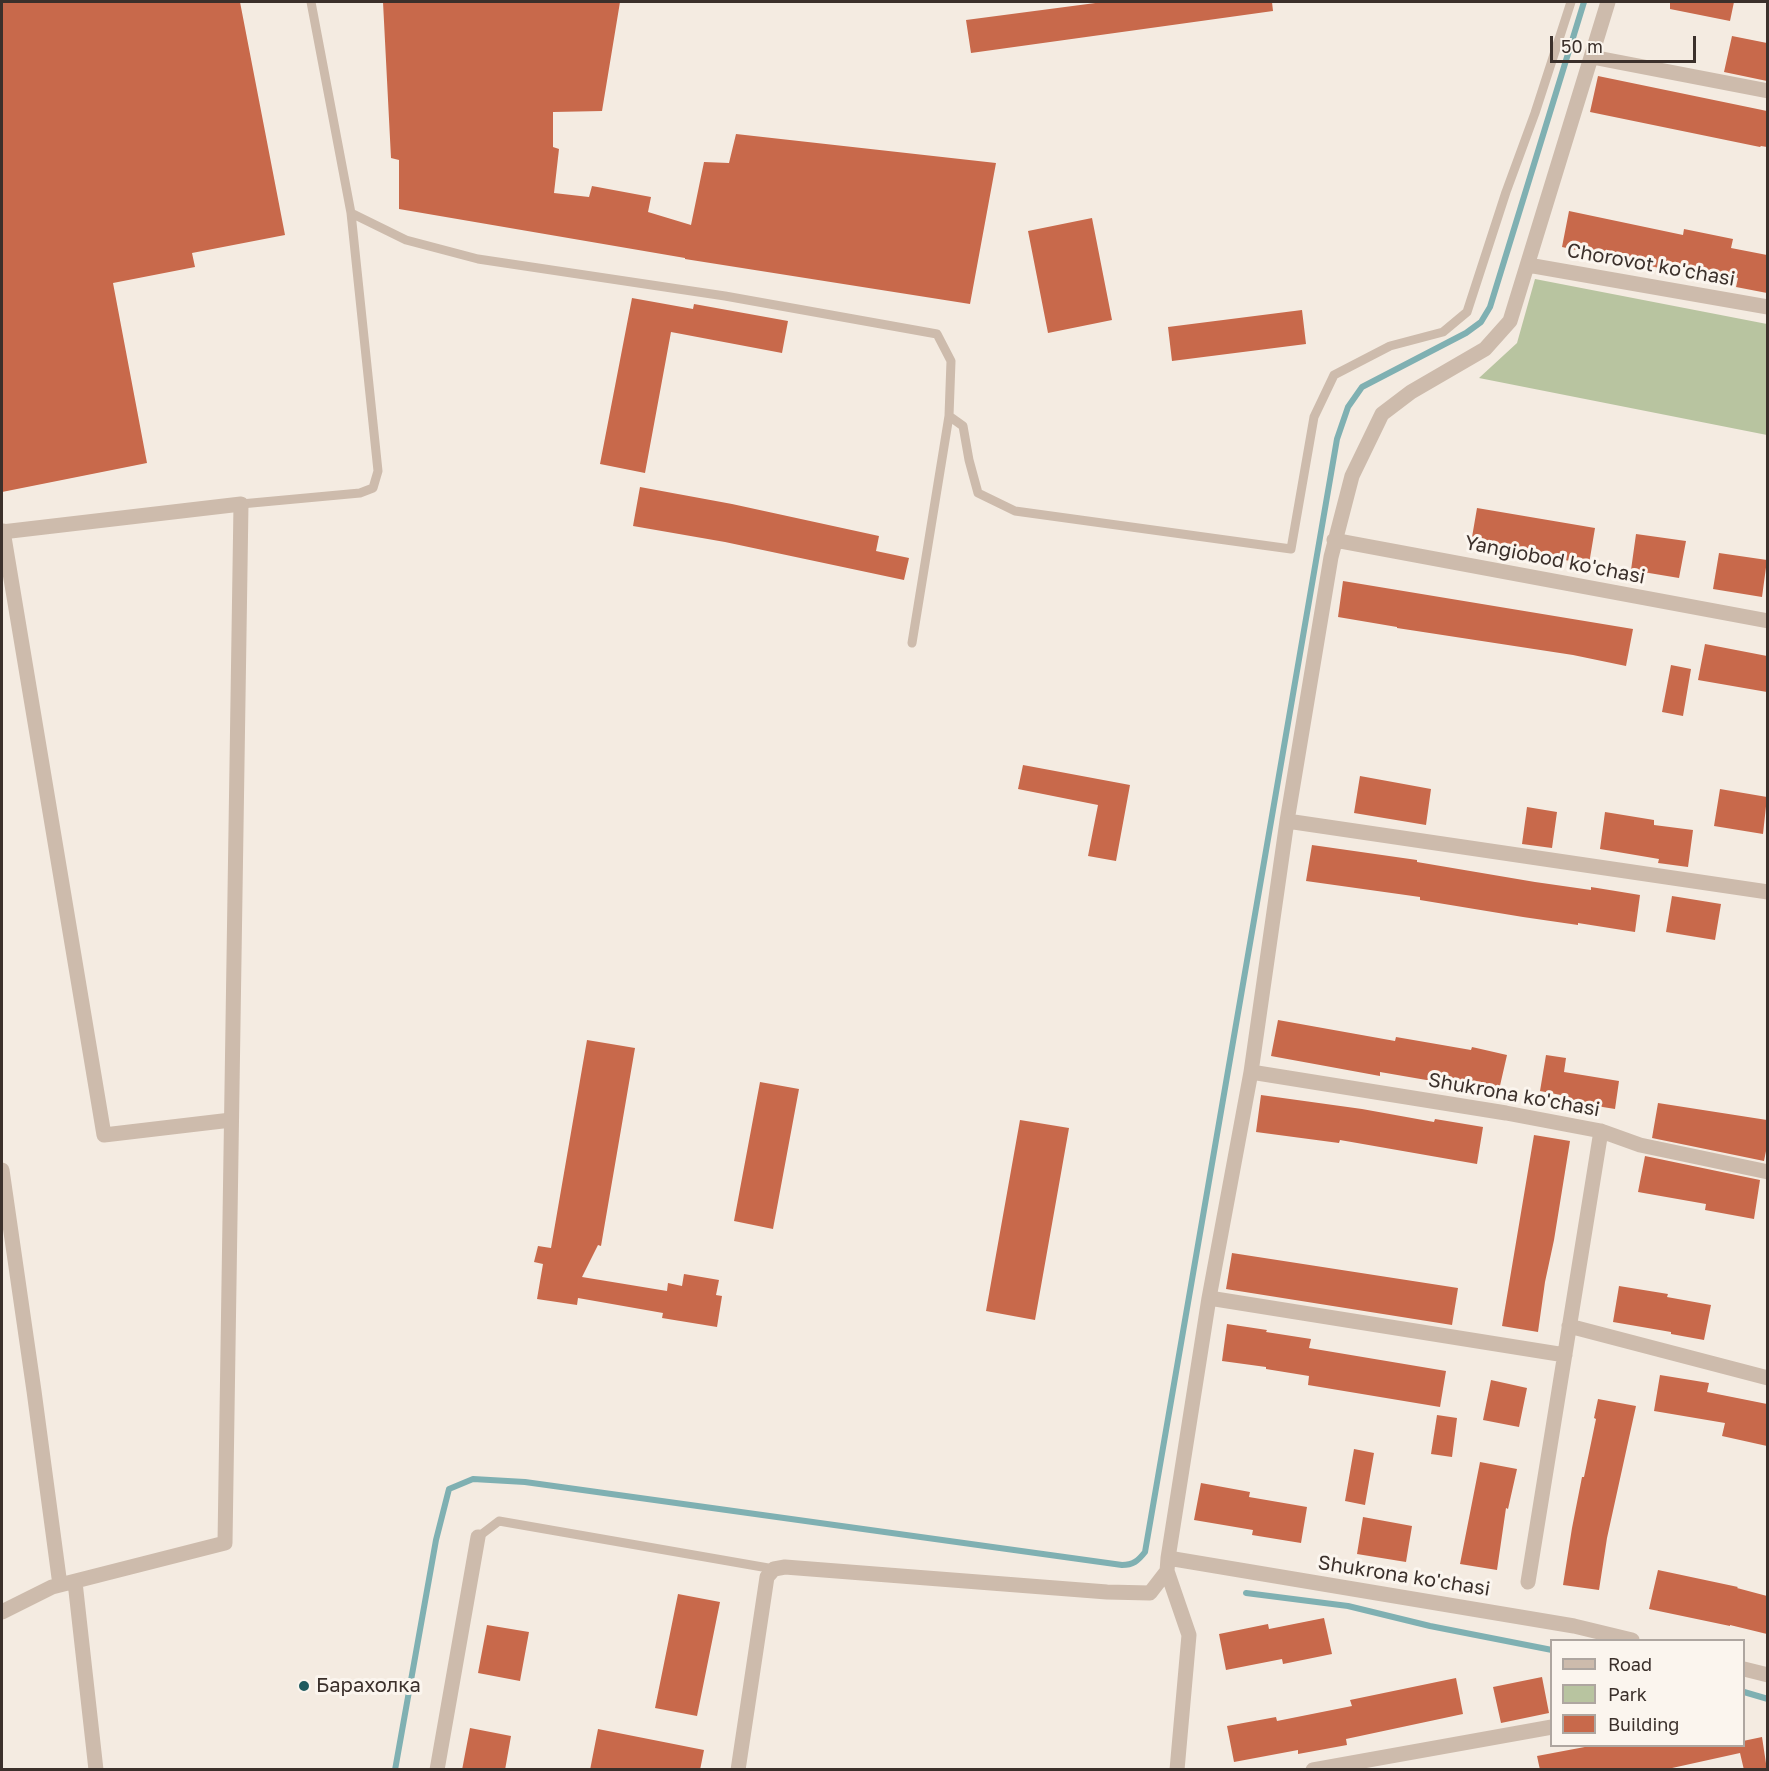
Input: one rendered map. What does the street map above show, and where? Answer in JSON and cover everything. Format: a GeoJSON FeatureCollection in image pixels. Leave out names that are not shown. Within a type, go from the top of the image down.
{"type":"FeatureCollection","features":[{"type":"Feature","properties":{"kind":"street"},"geometry":{"type":"LineString","coordinates":[[738,1770],[767,1577],[774,1569],[785,1567],[1107,1592],[1150,1593],[1167,1564],[1209,1298],[1251,1072],[1287,821],[1334,540],[1352,476],[1382,414],[1411,392],[1485,349],[1510,321],[1608,2]]}},
{"type":"Feature","properties":{"kind":"street"},"geometry":{"type":"LineString","coordinates":[[1592,57],[1767,91]]}},
{"type":"Feature","properties":{"kind":"street","name":"Chorovot ko'chasi"},"geometry":{"type":"LineString","coordinates":[[1528,265],[1767,307]]}},
{"type":"Feature","properties":{"kind":"street"},"geometry":{"type":"LineString","coordinates":[[2,1612],[52,1587],[225,1543],[241,504],[2,531],[104,1135],[231,1120]]}},
{"type":"Feature","properties":{"kind":"street","name":"Yangiobod ko'chasi"},"geometry":{"type":"LineString","coordinates":[[1334,540],[1767,621]]}},
{"type":"Feature","properties":{"kind":"street"},"geometry":{"type":"LineString","coordinates":[[1287,821],[1767,892]]}},
{"type":"Feature","properties":{"kind":"street","name":"Shukrona ko'chasi"},"geometry":{"type":"LineString","coordinates":[[1251,1072],[1506,1113],[1600,1131],[1640,1145],[1767,1172]]}},
{"type":"Feature","properties":{"kind":"street"},"geometry":{"type":"LineString","coordinates":[[1528,1582],[1600,1131]]}},
{"type":"Feature","properties":{"kind":"street"},"geometry":{"type":"LineString","coordinates":[[2,1170],[34,1390],[68,1584],[96,1770]]}},
{"type":"Feature","properties":{"kind":"street"},"geometry":{"type":"LineString","coordinates":[[1209,1298],[1564,1355]]}},
{"type":"Feature","properties":{"kind":"street"},"geometry":{"type":"LineString","coordinates":[[1569,1326],[1767,1378]]}},
{"type":"Feature","properties":{"kind":"street"},"geometry":{"type":"LineString","coordinates":[[437,1770],[478,1536]]}},
{"type":"Feature","properties":{"kind":"street"},"geometry":{"type":"LineString","coordinates":[[1167,1564],[1189,1635],[1177,1770]]}},
{"type":"Feature","properties":{"kind":"street","name":"Shukrona ko'chasi"},"geometry":{"type":"LineString","coordinates":[[1167,1564],[1574,1626],[1624,1639]]}},
{"type":"Feature","properties":{"kind":"street"},"geometry":{"type":"LineString","coordinates":[[1745,1670],[1767,1675]]}},
{"type":"Feature","properties":{"kind":"street"},"geometry":{"type":"LineString","coordinates":[[1313,1770],[1550,1727]]}},
{"type":"Feature","properties":{"kind":"lane"},"geometry":{"type":"LineString","coordinates":[[241,504],[360,493],[373,488],[378,471],[351,213],[312,2]]}},
{"type":"Feature","properties":{"kind":"lane"},"geometry":{"type":"LineString","coordinates":[[949,416],[963,426],[978,493],[1015,511],[1292,549],[1314,417],[1334,375],[1390,346],[1443,332],[1467,312],[1571,2]]}},
{"type":"Feature","properties":{"kind":"lane"},"geometry":{"type":"LineString","coordinates":[[351,213],[406,240],[478,259],[725,296],[937,334],[951,361],[949,416],[912,643]]}},
{"type":"Feature","properties":{"kind":"lane"},"geometry":{"type":"LineString","coordinates":[[478,1536],[499,1521],[774,1569]]}},
{"type":"Feature","properties":{"kind":"green space"},"geometry":{"type":"Polygon","coordinates":[[[1535,279],[1767,324],[1767,435],[1479,378],[1517,343],[1535,279]]]}},
{"type":"Feature","properties":{"kind":"building"},"geometry":{"type":"Polygon","coordinates":[[[2,2],[240,2],[285,235],[192,253],[195,267],[113,283],[147,463],[2,492],[2,2]]]}},
{"type":"Feature","properties":{"kind":"building"},"geometry":{"type":"Polygon","coordinates":[[[383,2],[620,2],[602,111],[553,112],[553,147],[559,149],[554,193],[589,197],[592,186],[651,197],[648,212],[691,225],[704,162],[729,163],[736,134],[996,163],[970,304],[685,259],[399,209],[399,160],[391,158],[383,2]]]}},
{"type":"Feature","properties":{"kind":"building"},"geometry":{"type":"Polygon","coordinates":[[[1103,2],[1272,2],[1273,11],[971,53],[966,20],[1103,2]]]}},
{"type":"Feature","properties":{"kind":"building"},"geometry":{"type":"Polygon","coordinates":[[[1670,2],[1734,2],[1730,21],[1670,9],[1670,2]]]}},
{"type":"Feature","properties":{"kind":"building"},"geometry":{"type":"Polygon","coordinates":[[[1732,36],[1767,43],[1767,81],[1724,72],[1732,36]]]}},
{"type":"Feature","properties":{"kind":"building"},"geometry":{"type":"Polygon","coordinates":[[[1598,76],[1767,111],[1767,147],[1590,112],[1598,76]]]}},
{"type":"Feature","properties":{"kind":"building"},"geometry":{"type":"Polygon","coordinates":[[[1569,211],[1683,235],[1684,229],[1733,239],[1731,248],[1767,255],[1767,293],[1736,287],[1738,278],[1666,263],[1664,269],[1562,247],[1569,211]]]}},
{"type":"Feature","properties":{"kind":"building"},"geometry":{"type":"Polygon","coordinates":[[[1092,218],[1112,320],[1048,333],[1028,231],[1092,218]]]}},
{"type":"Feature","properties":{"kind":"building"},"geometry":{"type":"Polygon","coordinates":[[[632,298],[693,309],[694,304],[788,321],[782,353],[671,332],[645,473],[600,464],[632,298]]]}},
{"type":"Feature","properties":{"kind":"building"},"geometry":{"type":"Polygon","coordinates":[[[1302,310],[1306,344],[1172,361],[1168,327],[1302,310]]]}},
{"type":"Feature","properties":{"kind":"building"},"geometry":{"type":"Polygon","coordinates":[[[640,487],[732,504],[879,536],[876,551],[909,558],[904,580],[725,542],[633,526],[640,487]]]}},
{"type":"Feature","properties":{"kind":"building"},"geometry":{"type":"Polygon","coordinates":[[[1477,508],[1595,528],[1589,564],[1471,543],[1477,508]]]}},
{"type":"Feature","properties":{"kind":"building"},"geometry":{"type":"Polygon","coordinates":[[[1636,534],[1686,541],[1679,578],[1631,570],[1636,534]]]}},
{"type":"Feature","properties":{"kind":"building"},"geometry":{"type":"Polygon","coordinates":[[[1719,553],[1767,560],[1762,597],[1713,589],[1719,553]]]}},
{"type":"Feature","properties":{"kind":"building"},"geometry":{"type":"Polygon","coordinates":[[[1343,581],[1633,629],[1626,666],[1573,655],[1338,617],[1343,581]]]}},
{"type":"Feature","properties":{"kind":"building"},"geometry":{"type":"Polygon","coordinates":[[[1705,644],[1767,656],[1767,692],[1698,680],[1705,644]]]}},
{"type":"Feature","properties":{"kind":"building"},"geometry":{"type":"Polygon","coordinates":[[[1671,665],[1691,669],[1683,716],[1662,712],[1671,665]]]}},
{"type":"Feature","properties":{"kind":"building"},"geometry":{"type":"Polygon","coordinates":[[[1023,765],[1130,785],[1116,861],[1088,856],[1098,805],[1018,789],[1023,765]]]}},
{"type":"Feature","properties":{"kind":"building"},"geometry":{"type":"Polygon","coordinates":[[[1360,776],[1431,789],[1426,825],[1354,813],[1360,776]]]}},
{"type":"Feature","properties":{"kind":"building"},"geometry":{"type":"Polygon","coordinates":[[[1720,789],[1767,797],[1763,834],[1714,826],[1720,789]]]}},
{"type":"Feature","properties":{"kind":"building"},"geometry":{"type":"Polygon","coordinates":[[[1527,807],[1557,812],[1552,848],[1522,844],[1527,807]]]}},
{"type":"Feature","properties":{"kind":"building"},"geometry":{"type":"Polygon","coordinates":[[[1605,812],[1654,820],[1654,825],[1693,830],[1688,867],[1658,863],[1659,859],[1600,849],[1605,812]]]}},
{"type":"Feature","properties":{"kind":"building"},"geometry":{"type":"Polygon","coordinates":[[[1312,845],[1417,860],[1417,862],[1535,882],[1591,890],[1591,887],[1640,895],[1635,932],[1523,917],[1420,900],[1420,897],[1306,881],[1312,845]]]}},
{"type":"Feature","properties":{"kind":"building"},"geometry":{"type":"Polygon","coordinates":[[[1672,896],[1721,904],[1715,940],[1666,932],[1672,896]]]}},
{"type":"Feature","properties":{"kind":"building"},"geometry":{"type":"Polygon","coordinates":[[[1278,1020],[1395,1041],[1396,1037],[1471,1050],[1472,1047],[1507,1055],[1499,1090],[1439,1077],[1438,1082],[1380,1072],[1380,1076],[1271,1056],[1278,1020]]]}},
{"type":"Feature","properties":{"kind":"building"},"geometry":{"type":"Polygon","coordinates":[[[587,1040],[635,1048],[601,1246],[598,1245],[582,1277],[667,1291],[668,1283],[682,1286],[684,1274],[719,1280],[716,1295],[722,1296],[717,1327],[662,1318],[663,1313],[578,1298],[577,1305],[537,1299],[543,1264],[534,1262],[538,1246],[551,1248],[587,1040]]]}},
{"type":"Feature","properties":{"kind":"building"},"geometry":{"type":"Polygon","coordinates":[[[1546,1055],[1566,1058],[1564,1072],[1619,1081],[1615,1109],[1566,1101],[1566,1096],[1540,1091],[1546,1055]]]}},
{"type":"Feature","properties":{"kind":"building"},"geometry":{"type":"Polygon","coordinates":[[[760,1082],[799,1089],[773,1229],[734,1221],[760,1082]]]}},
{"type":"Feature","properties":{"kind":"building"},"geometry":{"type":"Polygon","coordinates":[[[1261,1095],[1434,1122],[1435,1119],[1483,1127],[1477,1164],[1340,1140],[1339,1143],[1256,1132],[1261,1095]]]}},
{"type":"Feature","properties":{"kind":"building"},"geometry":{"type":"Polygon","coordinates":[[[1658,1103],[1767,1120],[1767,1146],[1764,1161],[1652,1138],[1658,1103]]]}},
{"type":"Feature","properties":{"kind":"building"},"geometry":{"type":"Polygon","coordinates":[[[1020,1120],[1069,1128],[1035,1320],[986,1311],[1020,1120]]]}},
{"type":"Feature","properties":{"kind":"building"},"geometry":{"type":"Polygon","coordinates":[[[1534,1135],[1570,1141],[1538,1332],[1502,1326],[1534,1135]]]}},
{"type":"Feature","properties":{"kind":"building"},"geometry":{"type":"Polygon","coordinates":[[[1645,1156],[1760,1180],[1754,1219],[1705,1210],[1706,1204],[1638,1192],[1645,1156]]]}},
{"type":"Feature","properties":{"kind":"building"},"geometry":{"type":"Polygon","coordinates":[[[1232,1253],[1458,1288],[1452,1325],[1226,1289],[1232,1253]]]}},
{"type":"Feature","properties":{"kind":"building"},"geometry":{"type":"Polygon","coordinates":[[[1619,1286],[1668,1294],[1667,1297],[1711,1305],[1704,1340],[1613,1322],[1619,1286]]]}},
{"type":"Feature","properties":{"kind":"building"},"geometry":{"type":"Polygon","coordinates":[[[1227,1324],[1311,1339],[1309,1348],[1446,1371],[1440,1407],[1308,1385],[1309,1376],[1222,1361],[1227,1324]]]}},
{"type":"Feature","properties":{"kind":"building"},"geometry":{"type":"Polygon","coordinates":[[[1660,1375],[1709,1383],[1707,1392],[1767,1404],[1767,1446],[1722,1436],[1725,1423],[1654,1411],[1660,1375]]]}},
{"type":"Feature","properties":{"kind":"building"},"geometry":{"type":"Polygon","coordinates":[[[1491,1380],[1527,1388],[1519,1427],[1483,1420],[1491,1380]]]}},
{"type":"Feature","properties":{"kind":"building"},"geometry":{"type":"Polygon","coordinates":[[[1598,1399],[1636,1406],[1607,1538],[1599,1590],[1563,1585],[1598,1399]]]}},
{"type":"Feature","properties":{"kind":"building"},"geometry":{"type":"Polygon","coordinates":[[[1437,1415],[1457,1418],[1452,1457],[1431,1454],[1437,1415]]]}},
{"type":"Feature","properties":{"kind":"building"},"geometry":{"type":"Polygon","coordinates":[[[1354,1449],[1374,1453],[1365,1505],[1345,1501],[1354,1449]]]}},
{"type":"Feature","properties":{"kind":"building"},"geometry":{"type":"Polygon","coordinates":[[[1480,1462],[1517,1469],[1508,1509],[1506,1508],[1497,1570],[1460,1564],[1480,1462]]]}},
{"type":"Feature","properties":{"kind":"building"},"geometry":{"type":"Polygon","coordinates":[[[1201,1483],[1250,1492],[1249,1497],[1307,1507],[1301,1543],[1252,1535],[1253,1530],[1194,1520],[1201,1483]]]}},
{"type":"Feature","properties":{"kind":"building"},"geometry":{"type":"Polygon","coordinates":[[[1363,1517],[1412,1526],[1406,1562],[1357,1554],[1363,1517]]]}},
{"type":"Feature","properties":{"kind":"building"},"geometry":{"type":"Polygon","coordinates":[[[1658,1570],[1738,1587],[1767,1596],[1767,1634],[1649,1609],[1658,1570]]]}},
{"type":"Feature","properties":{"kind":"building"},"geometry":{"type":"Polygon","coordinates":[[[678,1594],[720,1602],[697,1716],[655,1708],[678,1594]]]}},
{"type":"Feature","properties":{"kind":"building"},"geometry":{"type":"Polygon","coordinates":[[[1324,1618],[1332,1654],[1283,1664],[1282,1659],[1226,1670],[1219,1634],[1268,1624],[1269,1629],[1324,1618]]]}},
{"type":"Feature","properties":{"kind":"building"},"geometry":{"type":"Polygon","coordinates":[[[487,1625],[529,1632],[520,1681],[478,1673],[487,1625]]]}},
{"type":"Feature","properties":{"kind":"building"},"geometry":{"type":"Polygon","coordinates":[[[1542,1677],[1549,1713],[1501,1723],[1493,1687],[1542,1677]]]}},
{"type":"Feature","properties":{"kind":"building"},"geometry":{"type":"Polygon","coordinates":[[[1456,1678],[1463,1714],[1346,1739],[1347,1745],[1298,1754],[1298,1750],[1234,1762],[1227,1726],[1276,1717],[1277,1721],[1352,1706],[1350,1700],[1456,1678]]]}},
{"type":"Feature","properties":{"kind":"building"},"geometry":{"type":"Polygon","coordinates":[[[470,1728],[511,1736],[505,1770],[462,1770],[470,1728]]]}},
{"type":"Feature","properties":{"kind":"building"},"geometry":{"type":"Polygon","coordinates":[[[598,1729],[704,1750],[700,1770],[590,1770],[598,1729]]]}},
{"type":"Feature","properties":{"kind":"building"},"geometry":{"type":"Polygon","coordinates":[[[1762,1737],[1767,1770],[1744,1770],[1740,1753],[1663,1770],[1540,1770],[1537,1756],[1585,1747],[1745,1747],[1745,1741],[1762,1737]]]}},
{"type":"Feature","properties":{"kind":"waterway"},"geometry":{"type":"LineString","coordinates":[[395,1770],[436,1540],[449,1489],[473,1479],[525,1482],[1122,1565],[1135,1562],[1145,1552],[1337,439],[1348,407],[1362,387],[1466,333],[1481,322],[1490,307],[1584,2]]}},
{"type":"Feature","properties":{"kind":"waterway"},"geometry":{"type":"LineString","coordinates":[[1246,1593],[1348,1606],[1430,1626],[1550,1650]]}},
{"type":"Feature","properties":{"kind":"waterway"},"geometry":{"type":"LineString","coordinates":[[1745,1692],[1768,1699]]}},
{"type":"Feature","properties":{"kind":"place","name":"Барахолка"},"geometry":{"type":"Point","coordinates":[304,1686]}}]}
